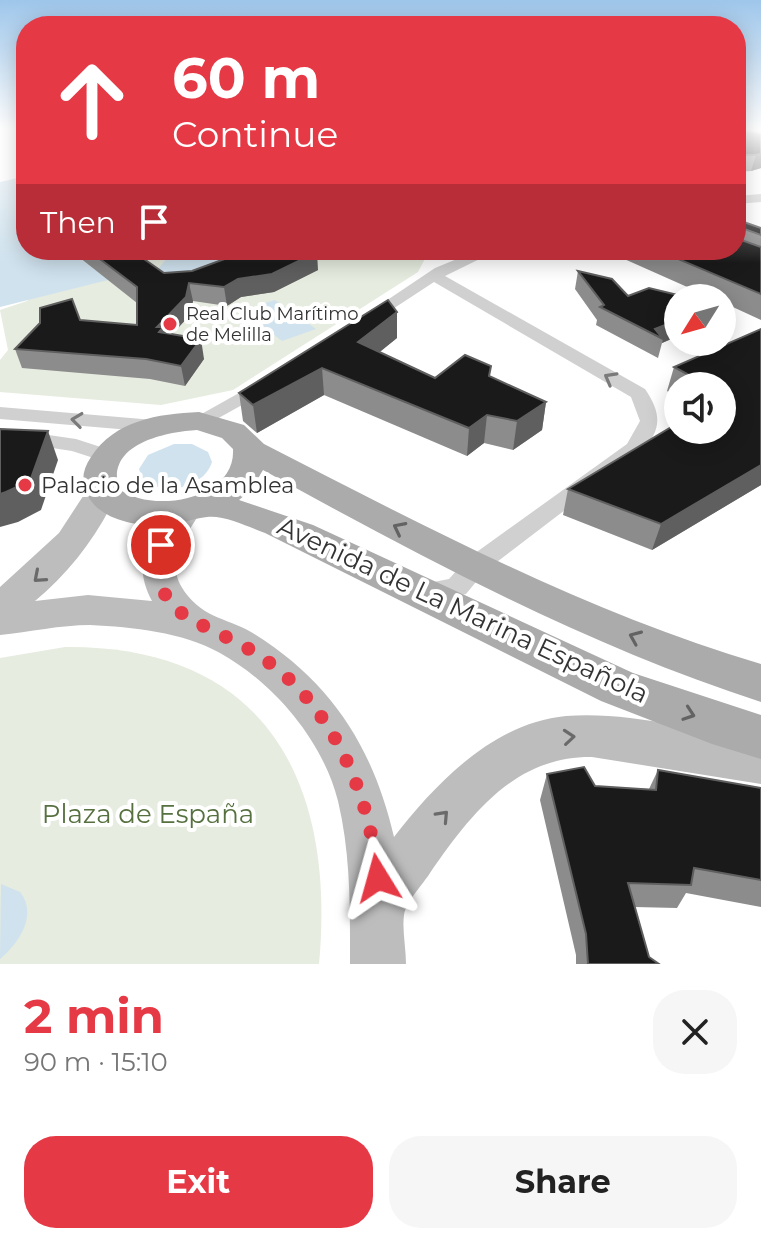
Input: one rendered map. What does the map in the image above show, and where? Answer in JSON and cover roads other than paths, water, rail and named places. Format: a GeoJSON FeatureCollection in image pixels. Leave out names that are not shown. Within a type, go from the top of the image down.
{"type":"FeatureCollection","features":[{"type":"Feature","properties":{"kind":"main road"},"geometry":{"type":"LineString","coordinates":[[199,421],[232,430],[250,450],[251,465],[244,480],[229,494],[196,509],[163,515],[125,509],[102,492],[98,480],[106,456],[126,439],[154,426],[199,421]]}},
{"type":"Feature","properties":{"kind":"main road","name":"Avenida de La Marina Española"},"geometry":{"type":"LineString","coordinates":[[250,450],[476,565],[657,646],[761,683]]}},
{"type":"Feature","properties":{"kind":"main road"},"geometry":{"type":"LineString","coordinates":[[0,607],[38,578],[74,542],[102,492]]}},
{"type":"Feature","properties":{"kind":"main road","name":"Avenida de La Marina Española"},"geometry":{"type":"LineString","coordinates":[[196,509],[265,517],[508,637],[653,701],[761,737]]}},
{"type":"Feature","properties":{"kind":"main road"},"geometry":{"type":"LineString","coordinates":[[195,624],[174,608],[161,588],[157,567],[161,545],[196,509]]}},
{"type":"Feature","properties":{"kind":"main road"},"geometry":{"type":"LineString","coordinates":[[0,620],[50,611],[101,608],[150,613],[195,624],[234,640],[277,669],[320,715],[339,744],[367,813],[380,901],[378,964]]}},
{"type":"Feature","properties":{"kind":"main road"},"geometry":{"type":"LineString","coordinates":[[380,901],[429,831],[474,782],[498,765],[549,739],[583,736],[761,762]]}},
{"type":"Feature","properties":{"kind":"street"},"geometry":{"type":"LineString","coordinates":[[356,327],[440,271],[467,260]]}},
{"type":"Feature","properties":{"kind":"street"},"geometry":{"type":"LineString","coordinates":[[422,593],[457,587],[476,565],[634,448],[648,435],[651,420],[649,407],[638,393],[447,286],[437,277],[440,271]]}},
{"type":"Feature","properties":{"kind":"street"},"geometry":{"type":"LineString","coordinates":[[199,421],[275,379]]}},
{"type":"Feature","properties":{"kind":"street"},"geometry":{"type":"LineString","coordinates":[[0,413],[154,426]]}},
{"type":"Feature","properties":{"kind":"street"},"geometry":{"type":"LineString","coordinates":[[0,434],[76,445],[106,456]]}},
{"type":"Feature","properties":{"kind":"water"},"geometry":{"type":"Polygon","coordinates":[[[16,178],[16,260],[83,260],[108,280],[0,307],[0,182],[16,178]]]}},
{"type":"Feature","properties":{"kind":"water"},"geometry":{"type":"Polygon","coordinates":[[[166,260],[254,260],[179,282],[157,270],[166,260]]]}},
{"type":"Feature","properties":{"kind":"water"},"geometry":{"type":"Polygon","coordinates":[[[275,300],[316,329],[282,341],[243,310],[275,300]]]}},
{"type":"Feature","properties":{"kind":"water"},"geometry":{"type":"Polygon","coordinates":[[[174,444],[192,444],[208,452],[212,462],[207,471],[192,484],[182,487],[162,488],[143,481],[139,469],[148,455],[174,444]]]}},
{"type":"Feature","properties":{"kind":"water"},"geometry":{"type":"Polygon","coordinates":[[[1,884],[20,892],[25,901],[27,919],[14,945],[0,959],[1,884]]]}},
{"type":"Feature","properties":{"kind":"place","name":"Real Club Marítimo de Melilla"},"geometry":{"type":"Point","coordinates":[170,324]}},
{"type":"Feature","properties":{"kind":"place","name":"Palacio de la Asamblea"},"geometry":{"type":"Point","coordinates":[25,485]}},
{"type":"Feature","properties":{"kind":"park label","name":"Plaza de España"},"geometry":{"type":"Point","coordinates":[148,814]}}]}
